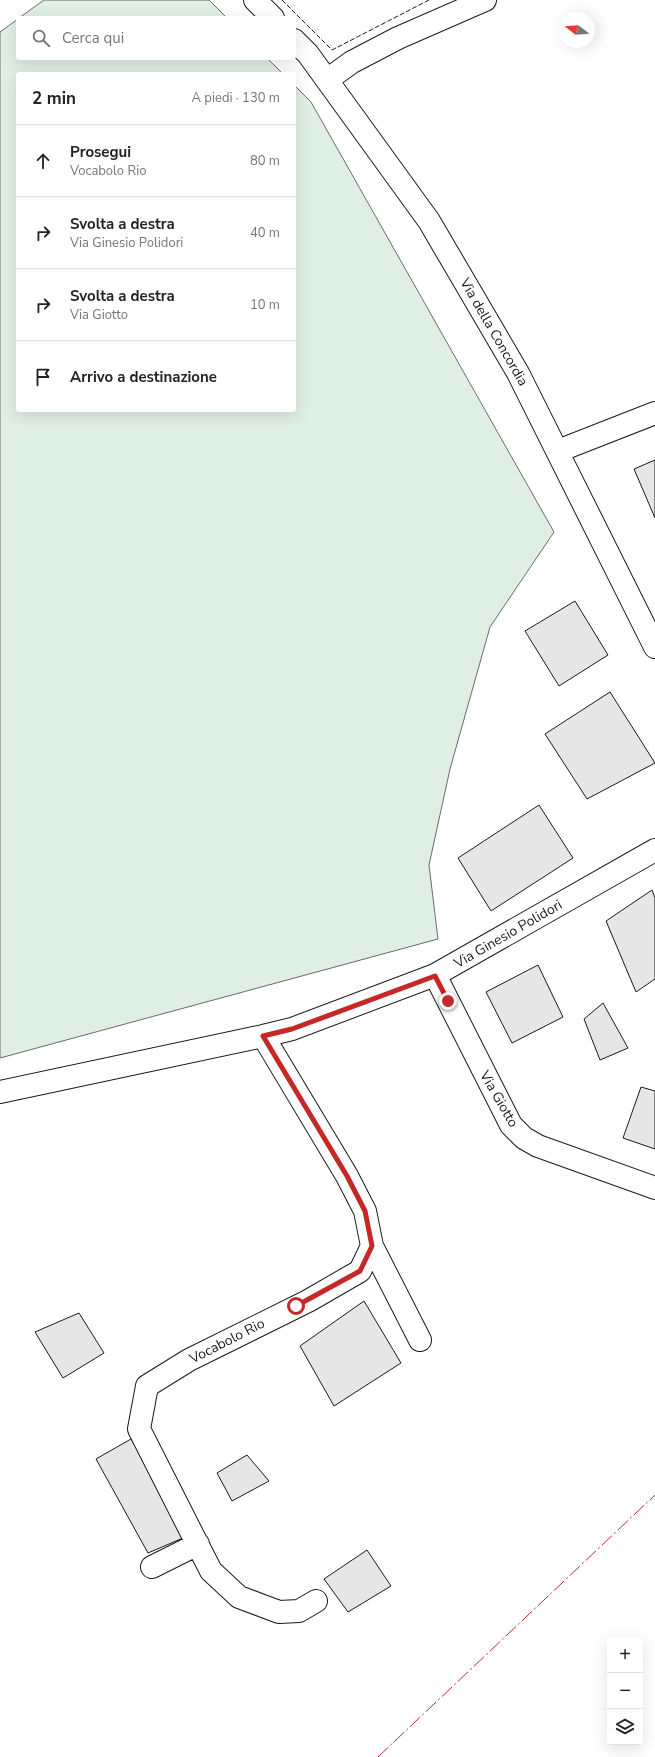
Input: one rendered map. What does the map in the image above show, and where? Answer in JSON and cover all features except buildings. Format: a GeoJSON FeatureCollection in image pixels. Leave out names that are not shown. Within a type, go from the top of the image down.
{"type":"FeatureCollection","features":[{"type":"Feature","properties":{"kind":"street"},"geometry":{"type":"LineString","coordinates":[[255,0],[271,16]]}},
{"type":"Feature","properties":{"kind":"street"},"geometry":{"type":"LineString","coordinates":[[327,80],[352,62],[398,38],[485,0]]}},
{"type":"Feature","properties":{"kind":"street","name":"Via della Concordia"},"geometry":{"type":"LineString","coordinates":[[296,42],[308,54],[429,222],[518,372],[655,647]]}},
{"type":"Feature","properties":{"kind":"street"},"geometry":{"type":"LineString","coordinates":[[558,450],[655,413]]}},
{"type":"Feature","properties":{"kind":"street","name":"Via Ginesio Polidori"},"geometry":{"type":"LineString","coordinates":[[0,1092],[292,1029],[435,976],[655,850]]}},
{"type":"Feature","properties":{"kind":"street","name":"Via Giotto"},"geometry":{"type":"LineString","coordinates":[[435,976],[511,1125],[524,1138],[538,1146],[655,1188]]}},
{"type":"Feature","properties":{"kind":"street"},"geometry":{"type":"LineString","coordinates":[[263,1036],[347,1176],[365,1211],[372,1246],[420,1340]]}},
{"type":"Feature","properties":{"kind":"street","name":"Vocabolo Rio"},"geometry":{"type":"LineString","coordinates":[[316,1601],[299,1611],[279,1612],[239,1597],[211,1571],[138,1430],[147,1386],[189,1360],[308,1300],[360,1271],[372,1246]]}},
{"type":"Feature","properties":{"kind":"street"},"geometry":{"type":"LineString","coordinates":[[152,1567],[198,1544]]}},
{"type":"Feature","properties":{"kind":"green space"},"geometry":{"type":"Polygon","coordinates":[[[44,0],[209,0],[225,16],[22,16],[44,0]]]}},
{"type":"Feature","properties":{"kind":"green space"},"geometry":{"type":"Polygon","coordinates":[[[16,20],[16,60],[269,60],[281,72],[16,72],[16,412],[296,412],[296,87],[311,102],[554,532],[490,627],[450,769],[429,865],[438,939],[0,1058],[0,32],[16,20]]]}},
{"type":"Feature","properties":{"kind":"fence"},"geometry":{"type":"LineString","coordinates":[[282,0],[332,50],[429,0]]}},
{"type":"Feature","properties":{"kind":"power"},"geometry":{"type":"LineString","coordinates":[[378,1757],[655,1495]]}},
{"type":"Feature","properties":{"kind":"route"},"geometry":{"type":"LineString","coordinates":[[296,1306],[360,1271],[372,1246],[365,1211],[347,1176],[263,1036],[292,1029],[435,976],[448,1001]]}}]}
